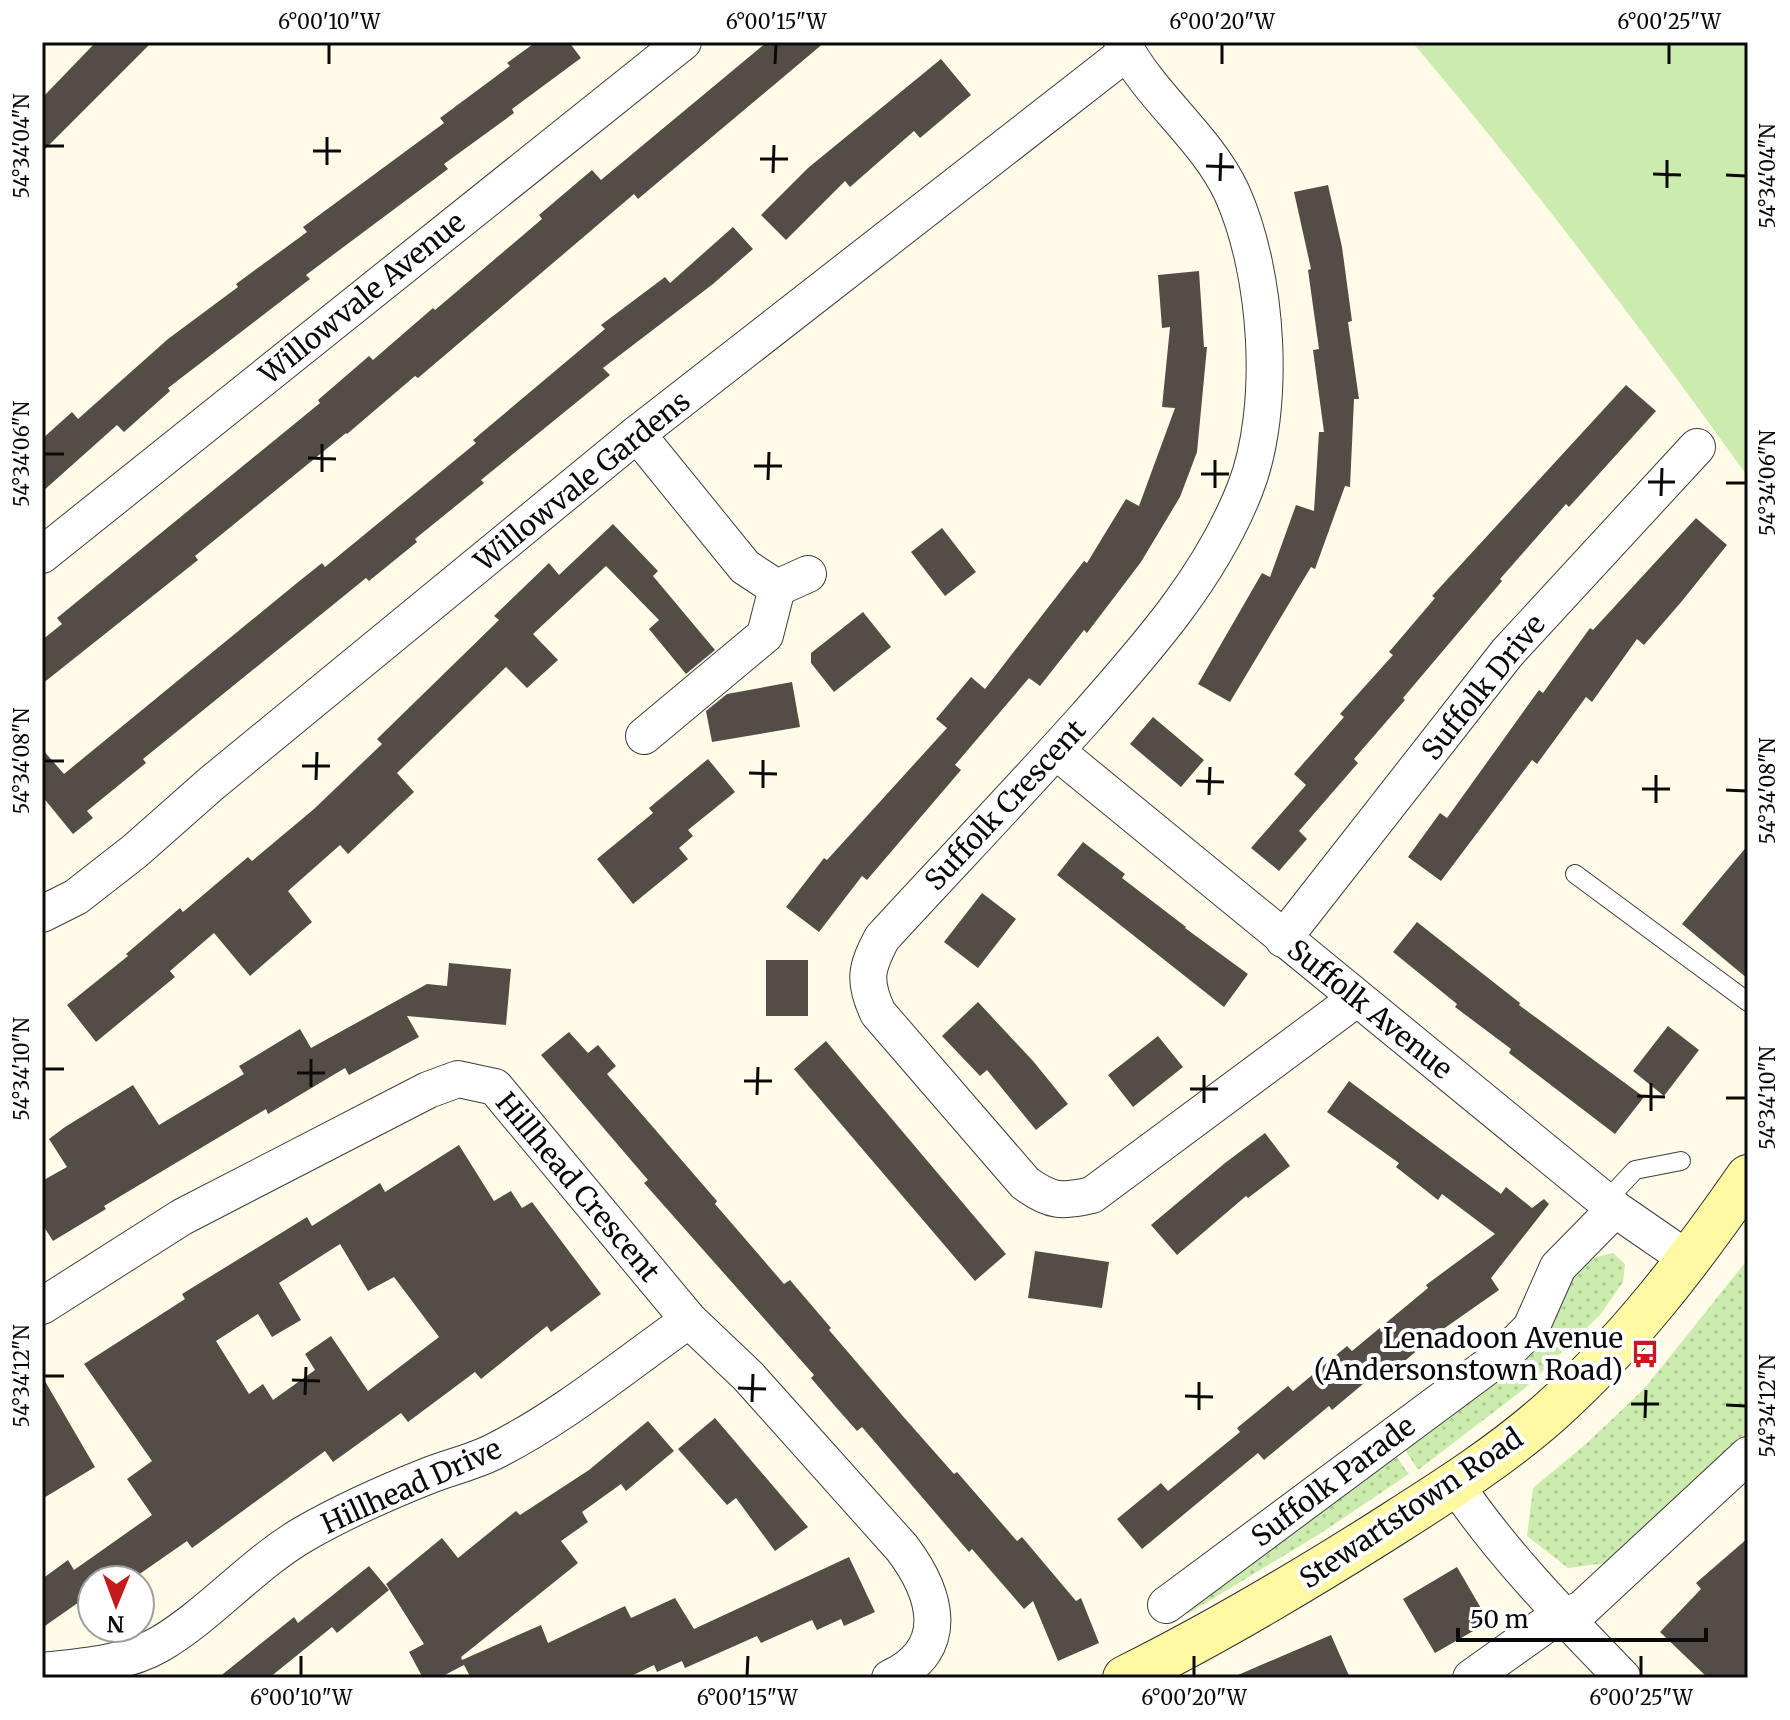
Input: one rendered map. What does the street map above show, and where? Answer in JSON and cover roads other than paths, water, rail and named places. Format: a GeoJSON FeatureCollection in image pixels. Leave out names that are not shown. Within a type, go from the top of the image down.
{"type":"FeatureCollection","features":[{"type":"Feature","properties":{"kind":"main road","name":"Stewartstown Road"},"geometry":{"type":"LineString","coordinates":[[1125,1678],[1279,1596],[1455,1484],[1548,1413],[1643,1318],[1748,1177]]}},
{"type":"Feature","properties":{"kind":"street","name":"Willowvale Avenue"},"geometry":{"type":"LineString","coordinates":[[42,555],[306,342],[644,54],[683,42]]}},
{"type":"Feature","properties":{"kind":"street","name":"Willowvale Gardens"},"geometry":{"type":"LineString","coordinates":[[42,914],[76,897],[135,851],[224,773],[637,434],[1124,47]]}},
{"type":"Feature","properties":{"kind":"street","name":"Suffolk Crescent"},"geometry":{"type":"LineString","coordinates":[[1124,47],[1213,163],[1231,192],[1240,216],[1258,296],[1265,362],[1260,432],[1245,489],[1222,539],[1162,631],[1056,751],[882,938],[871,959],[867,976],[871,996],[878,1013],[1025,1183],[1043,1196],[1066,1201],[1092,1195],[1356,999]]}},
{"type":"Feature","properties":{"kind":"street"},"geometry":{"type":"LineString","coordinates":[[637,434],[745,567],[793,581],[765,635],[644,736]]}},
{"type":"Feature","properties":{"kind":"street","name":"Suffolk Drive"},"geometry":{"type":"LineString","coordinates":[[1283,939],[1507,653],[1697,447]]}},
{"type":"Feature","properties":{"kind":"street","name":"Suffolk Avenue"},"geometry":{"type":"LineString","coordinates":[[1056,751],[1611,1205],[1689,1260]]}},
{"type":"Feature","properties":{"kind":"street","name":"Hillhead Crescent"},"geometry":{"type":"LineString","coordinates":[[42,1306],[182,1217],[428,1090],[458,1079],[495,1087],[689,1320],[748,1376],[920,1571],[933,1615],[930,1641],[917,1659],[890,1678]]}},
{"type":"Feature","properties":{"kind":"street","name":"Suffolk Parade"},"geometry":{"type":"LineString","coordinates":[[1166,1605],[1508,1351],[1531,1328],[1558,1267],[1611,1205]]}},
{"type":"Feature","properties":{"kind":"street","name":"Hillhead Drive"},"geometry":{"type":"LineString","coordinates":[[42,1671],[119,1660],[157,1646],[184,1628],[264,1560],[301,1536],[344,1512],[490,1454],[537,1427],[689,1320]]}},
{"type":"Feature","properties":{"kind":"street"},"geometry":{"type":"LineString","coordinates":[[1471,1678],[1548,1623],[1582,1609],[1748,1455]]}},
{"type":"Feature","properties":{"kind":"street"},"geometry":{"type":"LineString","coordinates":[[1455,1484],[1478,1516],[1563,1616],[1623,1678]]}},
{"type":"Feature","properties":{"kind":"lane"},"geometry":{"type":"LineString","coordinates":[[1575,874],[1748,1002]]}},
{"type":"Feature","properties":{"kind":"lane"},"geometry":{"type":"LineString","coordinates":[[1611,1205],[1635,1170],[1681,1161]]}},
{"type":"Feature","properties":{"kind":"place","name":"Lenadoon Avenue (Andersonstown Road)"},"geometry":{"type":"Point","coordinates":[1645,1354]}}]}
